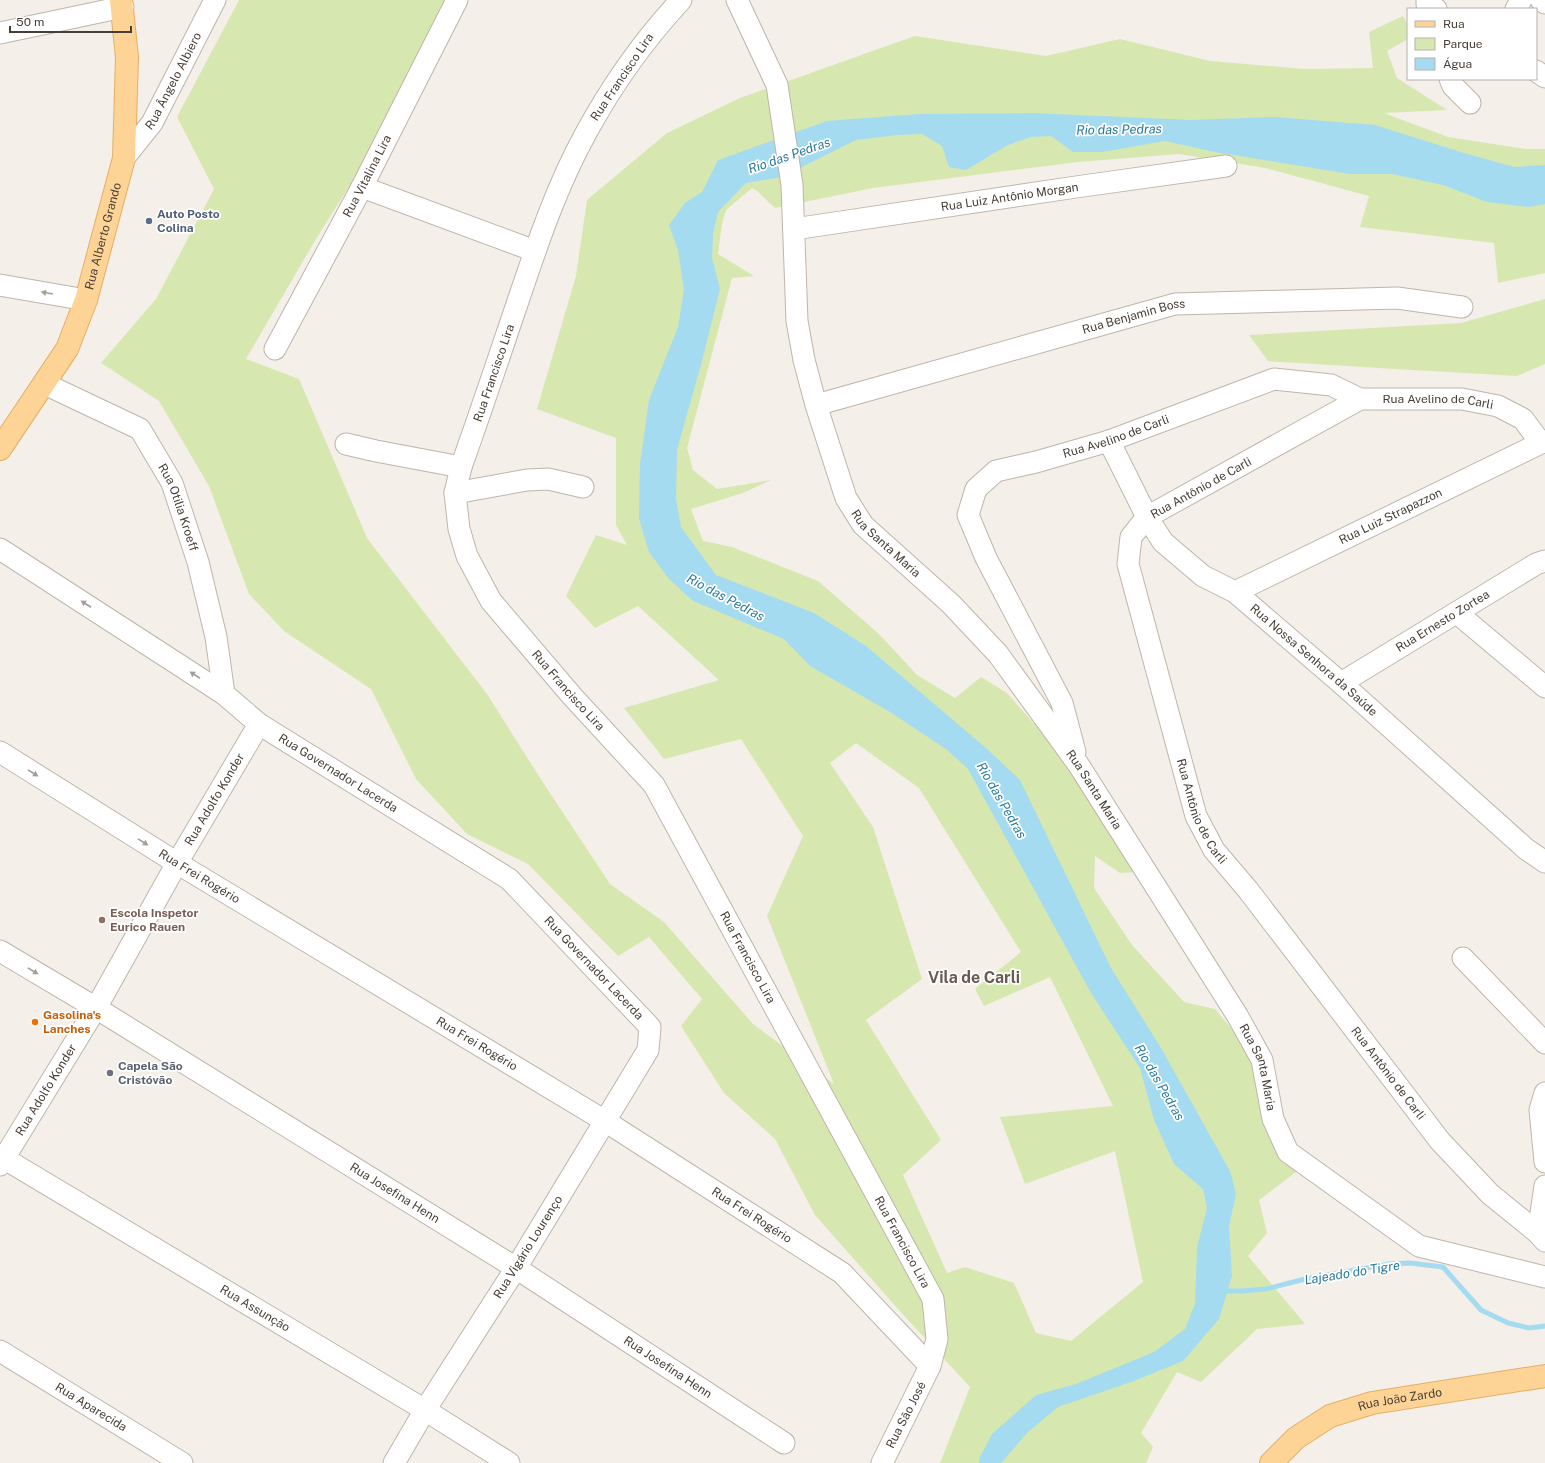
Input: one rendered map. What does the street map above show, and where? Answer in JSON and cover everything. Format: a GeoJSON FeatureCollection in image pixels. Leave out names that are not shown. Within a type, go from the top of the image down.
{"type":"FeatureCollection","features":[{"type":"Feature","properties":{"kind":"main road","name":"Rua Alberto Grando"},"geometry":{"type":"LineString","coordinates":[[0,449],[45,384],[67,349],[86,300],[124,158],[127,57],[122,4]]}},
{"type":"Feature","properties":{"kind":"main road","name":"Rua João Zardo"},"geometry":{"type":"LineString","coordinates":[[1272,1463],[1296,1438],[1330,1416],[1372,1403],[1545,1376]]}},
{"type":"Feature","properties":{"kind":"street","name":"Rua Ângelo Albiero"},"geometry":{"type":"LineString","coordinates":[[124,158],[152,123],[215,0]]}},
{"type":"Feature","properties":{"kind":"street","name":"Rua Vitalina Lira"},"geometry":{"type":"LineString","coordinates":[[275,350],[362,187],[457,0]]}},
{"type":"Feature","properties":{"kind":"street","name":"Rua Francisco Lira"},"geometry":{"type":"LineString","coordinates":[[681,0],[657,25],[622,74],[586,133],[555,197],[461,467],[455,493],[459,529],[466,556],[491,601],[572,696],[654,785],[933,1299],[937,1340],[930,1366]]}},
{"type":"Feature","properties":{"kind":"street","name":"Rua Santa Maria"},"geometry":{"type":"LineString","coordinates":[[737,0],[777,85],[792,184],[798,321],[804,360],[816,405],[846,498],[863,525],[951,604],[998,654],[1078,764],[1237,1015],[1262,1060],[1273,1119],[1288,1152],[1419,1246],[1545,1277]]}},
{"type":"Feature","properties":{"kind":"street"},"geometry":{"type":"LineString","coordinates":[[1541,0],[1545,3]]}},
{"type":"Feature","properties":{"kind":"street"},"geometry":{"type":"LineString","coordinates":[[0,33],[122,4]]}},
{"type":"Feature","properties":{"kind":"street"},"geometry":{"type":"LineString","coordinates":[[1451,80],[1454,86],[1470,103]]}},
{"type":"Feature","properties":{"kind":"street","name":"Rua Luiz Antônio Morgan"},"geometry":{"type":"LineString","coordinates":[[794,229],[1226,166]]}},
{"type":"Feature","properties":{"kind":"street"},"geometry":{"type":"LineString","coordinates":[[362,187],[535,251]]}},
{"type":"Feature","properties":{"kind":"street"},"geometry":{"type":"LineString","coordinates":[[0,285],[86,300]]}},
{"type":"Feature","properties":{"kind":"street","name":"Rua Benjamin Boss"},"geometry":{"type":"LineString","coordinates":[[816,405],[1175,304],[1397,298],[1462,307]]}},
{"type":"Feature","properties":{"kind":"street","name":"Rua Avelino de Carli"},"geometry":{"type":"LineString","coordinates":[[1078,764],[1062,703],[986,558],[968,516],[976,489],[996,471],[1036,462],[1109,440],[1274,379],[1330,385],[1360,399],[1462,399],[1498,406],[1523,420],[1542,441]]}},
{"type":"Feature","properties":{"kind":"street","name":"Rua Otilia Kroeff"},"geometry":{"type":"LineString","coordinates":[[45,384],[140,429],[172,483],[198,562],[216,637],[224,694]]}},
{"type":"Feature","properties":{"kind":"street","name":"Rua Antônio de Carli"},"geometry":{"type":"LineString","coordinates":[[1360,399],[1147,517],[1131,537],[1128,564],[1196,816],[1214,850],[1248,890],[1440,1141],[1490,1194],[1542,1237]]}},
{"type":"Feature","properties":{"kind":"street","name":"Rua Nossa Senhora da Saúde"},"geometry":{"type":"LineString","coordinates":[[1109,440],[1147,517],[1163,542],[1202,576],[1235,592],[1341,683],[1520,844],[1545,862]]}},
{"type":"Feature","properties":{"kind":"street","name":"Rua Luiz Strapazzon"},"geometry":{"type":"LineString","coordinates":[[1235,592],[1542,441]]}},
{"type":"Feature","properties":{"kind":"street"},"geometry":{"type":"LineString","coordinates":[[346,444],[461,467]]}},
{"type":"Feature","properties":{"kind":"street"},"geometry":{"type":"LineString","coordinates":[[455,493],[527,480],[548,479],[583,487]]}},
{"type":"Feature","properties":{"kind":"street","name":"Rua Governador Lacerda"},"geometry":{"type":"LineString","coordinates":[[0,549],[224,694],[259,724],[509,879],[650,1027]]}},
{"type":"Feature","properties":{"kind":"street","name":"Rua Ernesto Zortea"},"geometry":{"type":"LineString","coordinates":[[1341,683],[1536,564],[1545,561]]}},
{"type":"Feature","properties":{"kind":"street"},"geometry":{"type":"LineString","coordinates":[[1457,613],[1545,687]]}},
{"type":"Feature","properties":{"kind":"street","name":"Rua Adolfo Konder"},"geometry":{"type":"LineString","coordinates":[[1,1160],[96,1008],[177,863],[259,724]]}},
{"type":"Feature","properties":{"kind":"street","name":"Rua Frei Rogério"},"geometry":{"type":"LineString","coordinates":[[0,752],[177,863],[605,1121],[842,1273],[930,1366]]}},
{"type":"Feature","properties":{"kind":"street","name":"Rua Josefina Henn"},"geometry":{"type":"LineString","coordinates":[[0,951],[96,1008],[516,1268],[784,1443]]}},
{"type":"Feature","properties":{"kind":"street"},"geometry":{"type":"LineString","coordinates":[[1463,958],[1545,1043]]}},
{"type":"Feature","properties":{"kind":"street","name":"Rua Vigário Lourenço"},"geometry":{"type":"LineString","coordinates":[[394,1463],[425,1410],[516,1268],[648,1050],[650,1027]]}},
{"type":"Feature","properties":{"kind":"street"},"geometry":{"type":"LineString","coordinates":[[1545,1093],[1540,1110],[1545,1162]]}},
{"type":"Feature","properties":{"kind":"street","name":"Rua Assunção"},"geometry":{"type":"LineString","coordinates":[[1,1160],[425,1410],[509,1463]]}},
{"type":"Feature","properties":{"kind":"street"},"geometry":{"type":"LineString","coordinates":[[1542,1237],[1545,1186]]}},
{"type":"Feature","properties":{"kind":"street","name":"Rua Aparecida"},"geometry":{"type":"LineString","coordinates":[[0,1351],[182,1463]]}},
{"type":"Feature","properties":{"kind":"street","name":"Rua São José"},"geometry":{"type":"LineString","coordinates":[[882,1463],[930,1366]]}},
{"type":"Feature","properties":{"kind":"green space"},"geometry":{"type":"Polygon","coordinates":[[[239,0],[446,0],[357,174],[316,239],[246,359],[299,379],[367,538],[487,694],[610,884],[664,922],[753,1024],[834,1084],[767,916],[803,836],[741,739],[664,759],[624,708],[719,680],[638,606],[595,628],[566,596],[596,535],[627,545],[616,525],[616,438],[537,409],[576,276],[587,200],[667,133],[740,98],[915,36],[1046,56],[1120,39],[1210,61],[1304,69],[1373,68],[1369,32],[1403,16],[1407,23],[1407,40],[1387,51],[1397,78],[1447,110],[1384,113],[1448,137],[1526,149],[1545,149],[1545,273],[1498,283],[1494,243],[1360,227],[1369,196],[1265,168],[1179,154],[1078,162],[873,188],[775,208],[752,188],[726,210],[722,224],[718,254],[754,276],[732,278],[687,448],[693,470],[717,489],[771,480],[743,493],[691,509],[703,541],[732,547],[818,581],[879,634],[917,675],[955,698],[981,677],[1007,693],[1043,734],[1139,872],[1120,873],[1095,856],[1094,888],[1132,945],[1184,1002],[1215,1009],[1251,1052],[1266,1130],[1296,1172],[1259,1200],[1267,1233],[1248,1256],[1305,1324],[1257,1329],[1201,1382],[1177,1372],[1141,1433],[1153,1447],[1146,1463],[940,1463],[970,1387],[898,1309],[815,1215],[775,1139],[724,1093],[681,1026],[702,999],[649,937],[618,956],[528,864],[467,834],[416,779],[371,689],[284,631],[249,594],[209,486],[159,401],[101,363],[156,299],[214,189],[177,117],[239,0]],[[856,743],[830,763],[873,827],[922,979],[866,1020],[941,1140],[903,1175],[947,1273],[965,1267],[1014,1283],[1036,1333],[1071,1341],[1143,1282],[1115,1151],[1025,1184],[1000,1117],[1113,1106],[1050,977],[984,1006],[975,989],[1021,952],[919,788],[856,743]]]}},
{"type":"Feature","properties":{"kind":"green space"},"geometry":{"type":"Polygon","coordinates":[[[1545,299],[1545,364],[1517,376],[1268,361],[1249,335],[1461,323],[1545,299]]]}},
{"type":"Feature","properties":{"kind":"water","name":"Rio das Pedras"},"geometry":{"type":"Polygon","coordinates":[[[1033,113],[1191,120],[1275,117],[1375,125],[1514,167],[1545,165],[1545,204],[1529,207],[1487,202],[1443,185],[1392,174],[1350,174],[1215,152],[1165,141],[1102,152],[1073,152],[1051,136],[1031,137],[1008,145],[966,170],[949,167],[942,146],[922,134],[856,140],[782,177],[746,183],[718,212],[713,234],[712,258],[720,289],[677,450],[676,499],[681,527],[716,575],[814,613],[866,646],[986,748],[1020,780],[1111,968],[1161,1048],[1230,1171],[1236,1194],[1229,1226],[1232,1276],[1219,1319],[1183,1361],[1134,1381],[1058,1407],[1027,1433],[1001,1463],[979,1463],[980,1457],[992,1434],[1036,1395],[1076,1384],[1154,1352],[1185,1329],[1195,1304],[1197,1247],[1207,1208],[1203,1189],[1174,1164],[1154,1120],[1140,1068],[1091,993],[968,769],[946,749],[890,712],[810,666],[784,639],[693,601],[669,579],[649,552],[639,519],[640,464],[649,400],[678,327],[684,290],[678,250],[669,225],[685,203],[702,192],[718,160],[827,121],[919,114],[1033,113]]]}},
{"type":"Feature","properties":{"kind":"waterway","name":"Lajeado do Tigre"},"geometry":{"type":"LineString","coordinates":[[1222,1291],[1266,1289],[1305,1279],[1389,1264],[1410,1263],[1443,1267],[1481,1310],[1508,1323],[1529,1328],[1545,1326]]}},
{"type":"Feature","properties":{"kind":"place","name":"Auto Posto Colina"},"geometry":{"type":"Point","coordinates":[149,221]}},
{"type":"Feature","properties":{"kind":"place","name":"Escola Inspetor Eurico Rauen"},"geometry":{"type":"Point","coordinates":[102,920]}},
{"type":"Feature","properties":{"kind":"place","name":"Gasolina's Lanches"},"geometry":{"type":"Point","coordinates":[35,1022]}},
{"type":"Feature","properties":{"kind":"place","name":"Capela São Cristóvão"},"geometry":{"type":"Point","coordinates":[110,1073]}},
{"type":"Feature","properties":{"kind":"district","name":"Vila de Carli"},"geometry":{"type":"Point","coordinates":[974,977]}}]}
